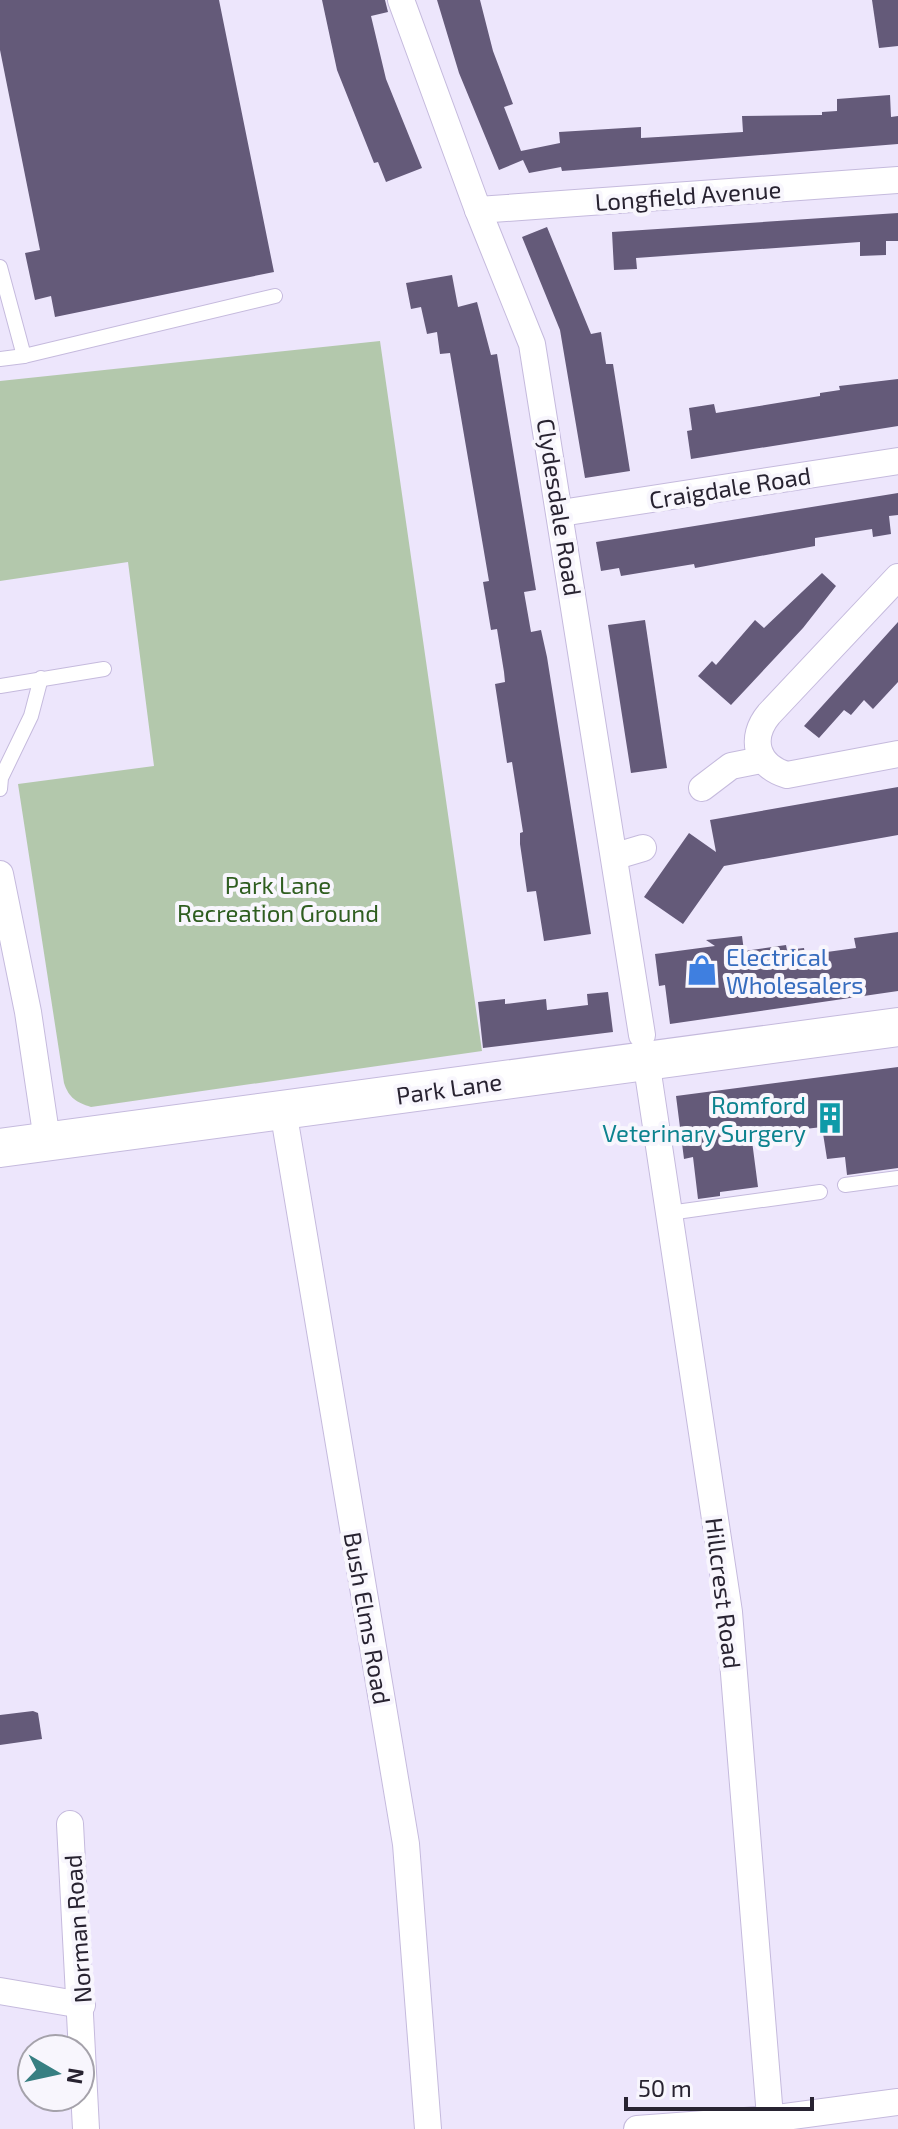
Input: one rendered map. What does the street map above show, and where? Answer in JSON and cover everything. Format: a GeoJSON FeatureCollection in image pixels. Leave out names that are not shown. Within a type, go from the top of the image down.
{"type":"FeatureCollection","features":[{"type":"Feature","properties":{"kind":"street","name":"Clydesdale Road"},"geometry":{"type":"LineString","coordinates":[[401,0],[478,210],[532,344],[616,856],[644,1048]]}},
{"type":"Feature","properties":{"kind":"street","name":"Longfield Avenue"},"geometry":{"type":"LineString","coordinates":[[478,210],[898,180]]}},
{"type":"Feature","properties":{"kind":"street","name":"Craigdale Road"},"geometry":{"type":"LineString","coordinates":[[561,513],[898,461]]}},
{"type":"Feature","properties":{"kind":"street"},"geometry":{"type":"LineString","coordinates":[[898,577],[760,725],[757,738],[761,760],[775,771],[787,775],[898,754]]}},
{"type":"Feature","properties":{"kind":"street"},"geometry":{"type":"LineString","coordinates":[[702,788],[731,766],[761,760]]}},
{"type":"Feature","properties":{"kind":"street"},"geometry":{"type":"LineString","coordinates":[[616,856],[643,848]]}},
{"type":"Feature","properties":{"kind":"street"},"geometry":{"type":"LineString","coordinates":[[0,874],[28,1012],[47,1140]]}},
{"type":"Feature","properties":{"kind":"street","name":"Park Lane"},"geometry":{"type":"LineString","coordinates":[[0,1148],[283,1110],[644,1048],[898,1027]]}},
{"type":"Feature","properties":{"kind":"street","name":"Hillcrest Road"},"geometry":{"type":"LineString","coordinates":[[644,1048],[729,1612],[770,2124]]}},
{"type":"Feature","properties":{"kind":"street","name":"Bush Elms Road"},"geometry":{"type":"LineString","coordinates":[[283,1110],[406,1844],[428,2129]]}},
{"type":"Feature","properties":{"kind":"street","name":"Norman Road"},"geometry":{"type":"LineString","coordinates":[[70,1824],[82,2005],[86,2129]]}},
{"type":"Feature","properties":{"kind":"street"},"geometry":{"type":"LineString","coordinates":[[0,1991],[82,2005]]}},
{"type":"Feature","properties":{"kind":"street"},"geometry":{"type":"LineString","coordinates":[[637,2129],[770,2124],[898,2102]]}},
{"type":"Feature","properties":{"kind":"lane"},"geometry":{"type":"LineString","coordinates":[[0,267],[24,356]]}},
{"type":"Feature","properties":{"kind":"lane"},"geometry":{"type":"LineString","coordinates":[[0,359],[24,356],[275,296]]}},
{"type":"Feature","properties":{"kind":"lane"},"geometry":{"type":"LineString","coordinates":[[0,686],[104,669]]}},
{"type":"Feature","properties":{"kind":"lane"},"geometry":{"type":"LineString","coordinates":[[0,789],[1,778],[31,716],[41,678]]}},
{"type":"Feature","properties":{"kind":"lane"},"geometry":{"type":"LineString","coordinates":[[845,1185],[898,1178]]}},
{"type":"Feature","properties":{"kind":"lane"},"geometry":{"type":"LineString","coordinates":[[669,1213],[820,1192]]}},
{"type":"Feature","properties":{"kind":"green space","name":"Park Lane Recreation Ground"},"geometry":{"type":"Polygon","coordinates":[[[380,341],[482,1051],[91,1107],[71,1096],[64,1083],[18,784],[154,766],[128,562],[0,581],[0,381],[380,341]]]}},
{"type":"Feature","properties":{"kind":"building"},"geometry":{"type":"Polygon","coordinates":[[[0,0],[219,0],[274,272],[55,317],[51,296],[35,300],[25,253],[40,250],[0,50],[0,0]]]}},
{"type":"Feature","properties":{"kind":"building"},"geometry":{"type":"Polygon","coordinates":[[[322,0],[385,0],[388,12],[371,16],[386,79],[422,168],[386,182],[378,162],[374,163],[337,70],[322,0]]]}},
{"type":"Feature","properties":{"kind":"building"},"geometry":{"type":"Polygon","coordinates":[[[437,0],[480,0],[493,51],[513,104],[504,107],[521,151],[560,143],[559,132],[641,127],[641,138],[743,132],[742,116],[822,115],[822,112],[837,111],[837,99],[890,95],[891,117],[898,116],[898,144],[562,171],[561,167],[529,173],[523,160],[499,170],[459,73],[437,0]]]}},
{"type":"Feature","properties":{"kind":"building"},"geometry":{"type":"Polygon","coordinates":[[[872,0],[898,0],[898,46],[879,48],[872,0]]]}},
{"type":"Feature","properties":{"kind":"building"},"geometry":{"type":"Polygon","coordinates":[[[898,213],[898,241],[886,241],[886,255],[860,256],[860,242],[636,258],[637,269],[614,270],[612,232],[898,213]]]}},
{"type":"Feature","properties":{"kind":"building"},"geometry":{"type":"Polygon","coordinates":[[[547,227],[591,334],[601,332],[606,364],[613,364],[630,471],[585,478],[560,330],[522,237],[547,227]]]}},
{"type":"Feature","properties":{"kind":"building"},"geometry":{"type":"Polygon","coordinates":[[[452,275],[458,307],[477,302],[491,355],[497,354],[536,590],[524,592],[531,632],[541,630],[547,657],[591,934],[544,941],[536,891],[527,892],[520,844],[520,833],[523,832],[512,762],[507,763],[495,684],[505,682],[504,672],[497,629],[491,630],[483,582],[489,581],[450,353],[440,354],[437,332],[427,334],[421,307],[411,309],[406,283],[452,275]]]}},
{"type":"Feature","properties":{"kind":"building"},"geometry":{"type":"Polygon","coordinates":[[[898,379],[898,426],[691,459],[687,431],[692,430],[689,408],[714,404],[716,413],[820,396],[820,393],[840,390],[839,386],[898,379]]]}},
{"type":"Feature","properties":{"kind":"building"},"geometry":{"type":"Polygon","coordinates":[[[898,493],[898,515],[889,516],[891,534],[873,537],[872,529],[815,538],[815,546],[695,568],[694,564],[621,576],[619,568],[601,571],[596,542],[898,493]]]}},
{"type":"Feature","properties":{"kind":"building"},"geometry":{"type":"Polygon","coordinates":[[[822,573],[836,586],[803,628],[731,705],[698,676],[712,661],[716,665],[755,620],[764,628],[822,573]]]}},
{"type":"Feature","properties":{"kind":"building"},"geometry":{"type":"Polygon","coordinates":[[[645,620],[667,768],[631,773],[608,625],[645,620]]]}},
{"type":"Feature","properties":{"kind":"building"},"geometry":{"type":"Polygon","coordinates":[[[898,622],[898,682],[873,709],[864,700],[851,715],[844,710],[819,738],[804,726],[898,622]]]}},
{"type":"Feature","properties":{"kind":"building"},"geometry":{"type":"Polygon","coordinates":[[[898,787],[898,835],[724,866],[683,924],[644,897],[689,833],[716,852],[710,820],[898,787]]]}},
{"type":"Feature","properties":{"kind":"building"},"geometry":{"type":"Polygon","coordinates":[[[898,932],[898,991],[670,1024],[665,985],[659,986],[655,954],[715,946],[706,940],[742,936],[744,951],[786,945],[787,950],[804,948],[805,955],[856,948],[854,938],[898,932]]]}},
{"type":"Feature","properties":{"kind":"building"},"geometry":{"type":"Polygon","coordinates":[[[608,992],[613,1032],[483,1048],[478,1002],[505,999],[505,1004],[546,999],[547,1010],[588,1005],[587,994],[608,992]]]}},
{"type":"Feature","properties":{"kind":"building"},"geometry":{"type":"Polygon","coordinates":[[[898,1067],[898,1168],[847,1175],[845,1157],[827,1159],[822,1127],[771,1133],[772,1139],[752,1141],[758,1187],[720,1192],[720,1196],[698,1199],[693,1157],[684,1159],[676,1096],[898,1067]]]}},
{"type":"Feature","properties":{"kind":"building"},"geometry":{"type":"Polygon","coordinates":[[[38,1713],[42,1739],[0,1745],[0,1715],[38,1713]]]}},
{"type":"Feature","properties":{"kind":"place","name":"Electrical Wholesalers"},"geometry":{"type":"Point","coordinates":[702,970]}},
{"type":"Feature","properties":{"kind":"place","name":"Romford Veterinary Surgery"},"geometry":{"type":"Point","coordinates":[830,1118]}}]}
